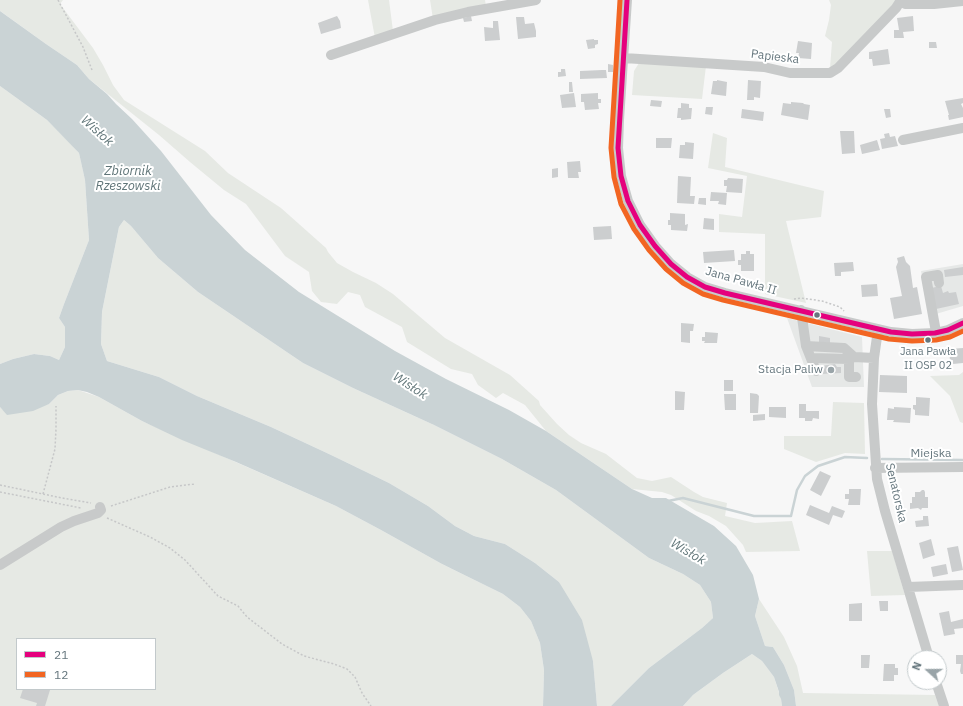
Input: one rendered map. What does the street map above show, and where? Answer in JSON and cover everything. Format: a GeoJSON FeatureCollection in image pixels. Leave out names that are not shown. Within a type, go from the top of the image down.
{"type":"FeatureCollection","features":[{"type":"Feature","properties":{"kind":"street"},"geometry":{"type":"LineString","coordinates":[[331,55],[435,20],[468,12],[536,0]]}},
{"type":"Feature","properties":{"kind":"street","name":"Jana Pawła II"},"geometry":{"type":"LineString","coordinates":[[627,0],[618,148],[621,176],[628,201],[640,225],[655,246],[671,264],[687,277],[705,287],[878,330],[912,334],[948,330],[963,323]]}},
{"type":"Feature","properties":{"kind":"street"},"geometry":{"type":"LineString","coordinates":[[901,4],[925,0]]}},
{"type":"Feature","properties":{"kind":"street"},"geometry":{"type":"LineString","coordinates":[[901,4],[934,4],[963,1]]}},
{"type":"Feature","properties":{"kind":"street","name":"Papieska"},"geometry":{"type":"LineString","coordinates":[[624,58],[764,67],[790,73],[830,73],[838,68],[901,4]]}},
{"type":"Feature","properties":{"kind":"street"},"geometry":{"type":"LineString","coordinates":[[903,140],[963,128]]}},
{"type":"Feature","properties":{"kind":"street"},"geometry":{"type":"LineString","coordinates":[[936,332],[926,277],[938,275],[939,283]]}},
{"type":"Feature","properties":{"kind":"street"},"geometry":{"type":"LineString","coordinates":[[801,310],[808,352],[816,371]]}},
{"type":"Feature","properties":{"kind":"street","name":"Senatorska"},"geometry":{"type":"LineString","coordinates":[[878,330],[874,358],[872,404],[875,468],[885,511],[927,650]]}},
{"type":"Feature","properties":{"kind":"street"},"geometry":{"type":"LineString","coordinates":[[808,352],[844,348],[851,357],[849,377],[856,377]]}},
{"type":"Feature","properties":{"kind":"street"},"geometry":{"type":"LineString","coordinates":[[851,357],[874,358]]}},
{"type":"Feature","properties":{"kind":"street","name":"Miejska"},"geometry":{"type":"LineString","coordinates":[[875,468],[963,467]]}},
{"type":"Feature","properties":{"kind":"street"},"geometry":{"type":"LineString","coordinates":[[0,565],[61,527],[100,510]]}},
{"type":"Feature","properties":{"kind":"street"},"geometry":{"type":"LineString","coordinates":[[908,587],[963,585]]}},
{"type":"Feature","properties":{"kind":"street"},"geometry":{"type":"LineString","coordinates":[[939,690],[944,706]]}},
{"type":"Feature","properties":{"kind":"path"},"geometry":{"type":"LineString","coordinates":[[58,0],[83,47],[92,70]]}},
{"type":"Feature","properties":{"kind":"path"},"geometry":{"type":"LineString","coordinates":[[788,301],[801,298],[822,301],[840,307],[848,314]]}},
{"type":"Feature","properties":{"kind":"path"},"geometry":{"type":"LineString","coordinates":[[43,494],[55,449],[56,406]]}},
{"type":"Feature","properties":{"kind":"path"},"geometry":{"type":"LineString","coordinates":[[100,510],[122,501],[170,487],[195,484]]}},
{"type":"Feature","properties":{"kind":"path"},"geometry":{"type":"LineString","coordinates":[[0,485],[96,503],[100,510],[113,521],[150,537],[170,548],[185,560],[218,596],[238,606],[247,617],[282,644],[304,656],[347,669],[355,677],[362,693],[371,706]]}},
{"type":"Feature","properties":{"kind":"path"},"geometry":{"type":"LineString","coordinates":[[0,492],[83,508]]}},
{"type":"Feature","properties":{"kind":"shaded area"},"geometry":{"type":"Polygon","coordinates":[[[0,0],[63,0],[60,4],[93,48],[113,85],[124,100],[205,151],[228,173],[281,208],[326,248],[337,263],[376,283],[393,294],[445,338],[510,375],[539,401],[540,405],[569,435],[581,443],[606,454],[637,478],[652,481],[671,477],[703,497],[727,503],[725,516],[755,523],[792,521],[800,551],[746,552],[743,545],[726,526],[709,516],[696,511],[671,495],[662,492],[632,489],[546,431],[525,405],[503,393],[496,398],[478,385],[472,374],[451,369],[407,342],[402,327],[365,307],[360,295],[348,292],[337,304],[321,302],[312,291],[309,272],[285,256],[246,204],[224,190],[159,135],[89,79],[77,65],[0,11],[0,0]]]}},
{"type":"Feature","properties":{"kind":"shaded area"},"geometry":{"type":"Polygon","coordinates":[[[368,0],[389,0],[393,31],[375,38],[368,0]]]}},
{"type":"Feature","properties":{"kind":"shaded area"},"geometry":{"type":"Polygon","coordinates":[[[430,0],[485,0],[486,6],[433,19],[430,0]]]}},
{"type":"Feature","properties":{"kind":"shaded area"},"geometry":{"type":"Polygon","coordinates":[[[829,0],[899,0],[838,65],[830,68],[832,42],[825,36],[831,5],[829,0]]]}},
{"type":"Feature","properties":{"kind":"shaded area"},"geometry":{"type":"Polygon","coordinates":[[[639,63],[706,66],[702,99],[632,95],[634,71],[639,63]]]}},
{"type":"Feature","properties":{"kind":"shaded area"},"geometry":{"type":"Polygon","coordinates":[[[0,86],[47,120],[79,153],[85,180],[89,240],[59,318],[65,327],[65,347],[59,360],[50,356],[34,354],[0,364],[0,86]]]}},
{"type":"Feature","properties":{"kind":"shaded area"},"geometry":{"type":"Polygon","coordinates":[[[713,133],[727,138],[725,167],[824,191],[821,217],[786,221],[806,303],[765,294],[765,234],[719,232],[719,214],[742,217],[747,176],[708,168],[713,133]]]}},
{"type":"Feature","properties":{"kind":"shaded area"},"geometry":{"type":"Polygon","coordinates":[[[124,220],[131,226],[158,258],[198,292],[303,363],[502,459],[556,490],[649,558],[683,574],[700,585],[711,602],[713,618],[649,668],[611,706],[597,706],[593,661],[559,582],[535,563],[505,544],[474,536],[455,526],[428,506],[389,483],[329,454],[271,427],[197,396],[159,377],[107,361],[101,344],[102,312],[119,227],[124,220]]]}},
{"type":"Feature","properties":{"kind":"shaded area"},"geometry":{"type":"Polygon","coordinates":[[[963,264],[963,306],[929,316],[921,271],[963,264]]]}},
{"type":"Feature","properties":{"kind":"shaded area"},"geometry":{"type":"Polygon","coordinates":[[[787,318],[862,337],[864,387],[812,387],[787,318]]]}},
{"type":"Feature","properties":{"kind":"shaded area"},"geometry":{"type":"Polygon","coordinates":[[[963,372],[963,423],[960,422],[950,396],[930,376],[959,375],[963,372]]]}},
{"type":"Feature","properties":{"kind":"shaded area"},"geometry":{"type":"Polygon","coordinates":[[[78,390],[99,397],[142,421],[336,506],[442,564],[503,594],[520,607],[531,621],[540,643],[544,670],[543,706],[0,706],[0,407],[3,410],[49,404],[58,395],[68,391],[78,390]]]}},
{"type":"Feature","properties":{"kind":"shaded area"},"geometry":{"type":"Polygon","coordinates":[[[833,402],[864,403],[865,454],[845,453],[816,462],[784,449],[784,436],[831,436],[833,402]]]}},
{"type":"Feature","properties":{"kind":"shaded area"},"geometry":{"type":"Polygon","coordinates":[[[867,551],[892,551],[905,595],[871,596],[867,551]]]}},
{"type":"Feature","properties":{"kind":"shaded area"},"geometry":{"type":"Polygon","coordinates":[[[759,599],[784,637],[797,666],[803,693],[935,695],[939,706],[796,706],[794,690],[784,665],[773,647],[765,646],[755,616],[759,599]]]}},
{"type":"Feature","properties":{"kind":"shaded area"},"geometry":{"type":"Polygon","coordinates":[[[752,654],[762,661],[774,677],[782,706],[683,706],[693,695],[752,654]]]}},
{"type":"Feature","properties":{"kind":"water","name":"Zbiornik Rzeszowski"},"geometry":{"type":"Polygon","coordinates":[[[0,11],[77,65],[89,79],[107,94],[132,119],[161,151],[211,215],[245,250],[299,292],[395,351],[446,379],[509,410],[546,431],[632,489],[652,498],[666,498],[714,526],[736,546],[753,575],[759,599],[755,616],[765,646],[773,647],[784,665],[794,690],[796,706],[782,706],[774,677],[762,661],[752,654],[693,695],[683,706],[611,706],[649,668],[713,618],[711,602],[700,585],[683,574],[649,558],[556,490],[502,459],[303,363],[198,292],[158,258],[131,226],[124,220],[119,227],[102,312],[101,344],[107,361],[159,377],[197,396],[271,427],[329,454],[389,483],[428,506],[455,526],[474,536],[505,544],[535,563],[559,582],[582,620],[593,661],[597,706],[543,706],[544,670],[540,643],[531,621],[520,607],[503,594],[442,564],[336,506],[182,440],[87,392],[78,390],[68,391],[58,395],[49,404],[33,411],[7,415],[0,407],[0,364],[34,354],[50,356],[59,360],[65,347],[65,327],[59,318],[89,240],[85,180],[79,153],[47,120],[0,86],[0,11]]]}},
{"type":"Feature","properties":{"kind":"building"},"geometry":{"type":"Polygon","coordinates":[[[337,16],[340,21],[341,28],[321,34],[318,23],[337,16]]]}},
{"type":"Feature","properties":{"kind":"building"},"geometry":{"type":"Polygon","coordinates":[[[471,16],[472,21],[464,22],[463,18],[471,16]]]}},
{"type":"Feature","properties":{"kind":"building"},"geometry":{"type":"Polygon","coordinates":[[[913,16],[914,31],[903,32],[904,38],[894,38],[894,30],[899,30],[897,18],[913,16]]]}},
{"type":"Feature","properties":{"kind":"building"},"geometry":{"type":"Polygon","coordinates":[[[516,17],[524,17],[525,24],[534,23],[536,37],[518,39],[516,17]]]}},
{"type":"Feature","properties":{"kind":"building"},"geometry":{"type":"Polygon","coordinates":[[[493,21],[498,21],[500,40],[485,41],[484,27],[493,28],[493,21]]]}},
{"type":"Feature","properties":{"kind":"building"},"geometry":{"type":"Polygon","coordinates":[[[586,40],[598,40],[598,44],[595,45],[595,48],[588,49],[586,40]]]}},
{"type":"Feature","properties":{"kind":"building"},"geometry":{"type":"Polygon","coordinates":[[[798,41],[812,43],[811,59],[798,58],[799,53],[796,53],[798,41]]]}},
{"type":"Feature","properties":{"kind":"building"},"geometry":{"type":"Polygon","coordinates":[[[929,42],[936,42],[937,48],[929,48],[929,42]]]}},
{"type":"Feature","properties":{"kind":"building"},"geometry":{"type":"Polygon","coordinates":[[[888,49],[890,64],[873,66],[872,59],[869,59],[869,52],[888,49]]]}},
{"type":"Feature","properties":{"kind":"building"},"geometry":{"type":"Polygon","coordinates":[[[608,64],[613,65],[613,72],[608,72],[608,64]]]}},
{"type":"Feature","properties":{"kind":"building"},"geometry":{"type":"Polygon","coordinates":[[[561,69],[565,69],[566,76],[558,77],[558,72],[561,72],[561,69]]]}},
{"type":"Feature","properties":{"kind":"building"},"geometry":{"type":"Polygon","coordinates":[[[606,70],[607,78],[580,79],[580,71],[606,70]]]}},
{"type":"Feature","properties":{"kind":"building"},"geometry":{"type":"Polygon","coordinates":[[[717,80],[727,82],[726,96],[711,94],[713,81],[717,80]]]}},
{"type":"Feature","properties":{"kind":"building"},"geometry":{"type":"Polygon","coordinates":[[[748,80],[761,81],[760,98],[754,97],[754,100],[747,100],[748,80]]]}},
{"type":"Feature","properties":{"kind":"building"},"geometry":{"type":"Polygon","coordinates":[[[569,82],[572,82],[573,92],[569,92],[569,82]]]}},
{"type":"Feature","properties":{"kind":"building"},"geometry":{"type":"Polygon","coordinates":[[[574,93],[576,107],[562,108],[560,95],[574,93]]]}},
{"type":"Feature","properties":{"kind":"building"},"geometry":{"type":"Polygon","coordinates":[[[598,93],[598,99],[601,99],[601,103],[598,103],[599,109],[585,110],[584,102],[581,102],[581,94],[598,93]]]}},
{"type":"Feature","properties":{"kind":"building"},"geometry":{"type":"Polygon","coordinates":[[[963,98],[963,103],[961,104],[963,108],[963,117],[949,120],[945,101],[963,98]]]}},
{"type":"Feature","properties":{"kind":"building"},"geometry":{"type":"Polygon","coordinates":[[[651,100],[662,101],[661,107],[650,106],[651,100]]]}},
{"type":"Feature","properties":{"kind":"building"},"geometry":{"type":"Polygon","coordinates":[[[791,102],[810,105],[808,120],[781,115],[783,103],[791,104],[791,102]]]}},
{"type":"Feature","properties":{"kind":"building"},"geometry":{"type":"Polygon","coordinates":[[[681,103],[689,104],[689,108],[692,108],[691,119],[681,120],[681,118],[677,118],[678,108],[681,108],[681,103]]]}},
{"type":"Feature","properties":{"kind":"building"},"geometry":{"type":"Polygon","coordinates":[[[706,107],[713,107],[712,115],[705,114],[706,107]]]}},
{"type":"Feature","properties":{"kind":"building"},"geometry":{"type":"Polygon","coordinates":[[[742,109],[764,112],[763,121],[741,118],[742,109]]]}},
{"type":"Feature","properties":{"kind":"building"},"geometry":{"type":"Polygon","coordinates":[[[884,109],[890,109],[891,117],[886,118],[884,109]]]}},
{"type":"Feature","properties":{"kind":"building"},"geometry":{"type":"Polygon","coordinates":[[[840,131],[854,131],[855,153],[842,154],[840,131]]]}},
{"type":"Feature","properties":{"kind":"building"},"geometry":{"type":"Polygon","coordinates":[[[889,133],[890,137],[895,136],[898,146],[882,149],[880,139],[885,138],[884,134],[889,133]]]}},
{"type":"Feature","properties":{"kind":"building"},"geometry":{"type":"Polygon","coordinates":[[[656,138],[672,138],[671,148],[656,148],[656,138]]]}},
{"type":"Feature","properties":{"kind":"building"},"geometry":{"type":"Polygon","coordinates":[[[877,140],[880,150],[862,154],[860,145],[877,140]]]}},
{"type":"Feature","properties":{"kind":"building"},"geometry":{"type":"Polygon","coordinates":[[[685,142],[694,143],[693,159],[679,158],[680,145],[685,145],[685,142]]]}},
{"type":"Feature","properties":{"kind":"building"},"geometry":{"type":"Polygon","coordinates":[[[580,161],[581,172],[578,172],[579,178],[568,178],[567,162],[580,161]]]}},
{"type":"Feature","properties":{"kind":"building"},"geometry":{"type":"Polygon","coordinates":[[[558,168],[558,177],[552,178],[552,169],[558,168]]]}},
{"type":"Feature","properties":{"kind":"building"},"geometry":{"type":"Polygon","coordinates":[[[678,176],[691,177],[690,196],[695,196],[694,204],[677,203],[678,176]]]}},
{"type":"Feature","properties":{"kind":"building"},"geometry":{"type":"Polygon","coordinates":[[[728,178],[743,179],[742,193],[726,192],[727,186],[724,186],[724,180],[727,180],[728,178]]]}},
{"type":"Feature","properties":{"kind":"building"},"geometry":{"type":"Polygon","coordinates":[[[711,192],[727,193],[726,205],[718,204],[719,201],[710,201],[711,192]]]}},
{"type":"Feature","properties":{"kind":"building"},"geometry":{"type":"Polygon","coordinates":[[[699,198],[706,198],[706,205],[698,204],[699,198]]]}},
{"type":"Feature","properties":{"kind":"building"},"geometry":{"type":"Polygon","coordinates":[[[670,213],[685,214],[685,225],[688,224],[687,231],[671,230],[671,225],[668,225],[670,213]]]}},
{"type":"Feature","properties":{"kind":"building"},"geometry":{"type":"Polygon","coordinates":[[[704,218],[714,219],[714,230],[703,229],[704,218]]]}},
{"type":"Feature","properties":{"kind":"building"},"geometry":{"type":"Polygon","coordinates":[[[611,226],[612,239],[594,240],[593,227],[611,226]]]}},
{"type":"Feature","properties":{"kind":"building"},"geometry":{"type":"Polygon","coordinates":[[[734,250],[735,261],[704,263],[703,252],[734,250]]]}},
{"type":"Feature","properties":{"kind":"building"},"geometry":{"type":"Polygon","coordinates":[[[746,251],[750,251],[750,254],[754,254],[754,271],[741,271],[741,265],[738,265],[738,260],[741,260],[741,254],[746,254],[746,251]]]}},
{"type":"Feature","properties":{"kind":"building"},"geometry":{"type":"Polygon","coordinates":[[[904,256],[906,262],[910,266],[913,288],[917,287],[922,314],[894,319],[890,298],[902,296],[896,267],[898,262],[897,258],[904,256]]]}},
{"type":"Feature","properties":{"kind":"building"},"geometry":{"type":"Polygon","coordinates":[[[853,262],[854,271],[841,272],[841,276],[835,276],[834,263],[853,262]]]}},
{"type":"Feature","properties":{"kind":"building"},"geometry":{"type":"Polygon","coordinates":[[[963,267],[963,275],[945,277],[944,270],[963,267]]]}},
{"type":"Feature","properties":{"kind":"building"},"geometry":{"type":"Polygon","coordinates":[[[877,284],[878,296],[862,297],[861,285],[877,284]]]}},
{"type":"Feature","properties":{"kind":"building"},"geometry":{"type":"Polygon","coordinates":[[[941,286],[943,293],[948,291],[949,293],[956,292],[959,304],[936,309],[931,288],[941,286]]]}},
{"type":"Feature","properties":{"kind":"building"},"geometry":{"type":"Polygon","coordinates":[[[681,323],[694,324],[693,331],[690,331],[690,343],[681,342],[681,323]]]}},
{"type":"Feature","properties":{"kind":"building"},"geometry":{"type":"Polygon","coordinates":[[[705,332],[718,333],[717,343],[704,343],[705,341],[702,341],[702,337],[705,337],[705,332]]]}},
{"type":"Feature","properties":{"kind":"building"},"geometry":{"type":"Polygon","coordinates":[[[819,336],[830,338],[830,343],[819,342],[819,336]]]}},
{"type":"Feature","properties":{"kind":"building"},"geometry":{"type":"Polygon","coordinates":[[[963,348],[963,363],[953,364],[953,360],[950,361],[949,349],[963,348]]]}},
{"type":"Feature","properties":{"kind":"building","name":"Stacja Paliw"},"geometry":{"type":"Polygon","coordinates":[[[835,364],[837,367],[841,367],[841,373],[821,374],[821,366],[835,364]]]}},
{"type":"Feature","properties":{"kind":"building"},"geometry":{"type":"Polygon","coordinates":[[[880,375],[907,376],[907,393],[879,392],[880,375]]]}},
{"type":"Feature","properties":{"kind":"building"},"geometry":{"type":"Polygon","coordinates":[[[724,380],[733,380],[733,391],[724,391],[724,380]]]}},
{"type":"Feature","properties":{"kind":"building"},"geometry":{"type":"Polygon","coordinates":[[[675,391],[685,392],[684,410],[675,410],[675,391]]]}},
{"type":"Feature","properties":{"kind":"building"},"geometry":{"type":"Polygon","coordinates":[[[750,393],[757,394],[759,396],[758,413],[750,413],[750,393]]]}},
{"type":"Feature","properties":{"kind":"building"},"geometry":{"type":"Polygon","coordinates":[[[724,394],[736,394],[736,410],[725,410],[724,394]]]}},
{"type":"Feature","properties":{"kind":"building"},"geometry":{"type":"Polygon","coordinates":[[[916,397],[930,398],[929,416],[915,415],[913,405],[916,405],[916,397]]]}},
{"type":"Feature","properties":{"kind":"building"},"geometry":{"type":"Polygon","coordinates":[[[799,404],[806,404],[806,411],[819,411],[819,419],[813,418],[812,421],[805,421],[805,418],[799,418],[799,404]]]}},
{"type":"Feature","properties":{"kind":"building"},"geometry":{"type":"Polygon","coordinates":[[[769,407],[786,407],[786,418],[769,417],[769,407]]]}},
{"type":"Feature","properties":{"kind":"building"},"geometry":{"type":"Polygon","coordinates":[[[894,407],[911,408],[910,423],[893,422],[894,420],[887,420],[888,408],[894,409],[894,407]]]}},
{"type":"Feature","properties":{"kind":"building"},"geometry":{"type":"Polygon","coordinates":[[[765,414],[765,420],[753,421],[753,415],[765,414]]]}},
{"type":"Feature","properties":{"kind":"building"},"geometry":{"type":"Polygon","coordinates":[[[820,471],[831,476],[821,496],[810,490],[820,471]]]}},
{"type":"Feature","properties":{"kind":"building"},"geometry":{"type":"Polygon","coordinates":[[[849,489],[861,489],[860,505],[848,505],[849,499],[845,499],[845,494],[849,494],[849,489]]]}},
{"type":"Feature","properties":{"kind":"building"},"geometry":{"type":"Polygon","coordinates":[[[922,490],[925,492],[925,497],[928,497],[928,508],[922,508],[921,510],[918,508],[910,509],[910,503],[912,503],[912,497],[915,497],[915,492],[920,492],[922,490]]]}},
{"type":"Feature","properties":{"kind":"building"},"geometry":{"type":"Polygon","coordinates":[[[810,505],[829,513],[832,506],[845,511],[842,518],[833,515],[829,525],[806,515],[810,505]]]}},
{"type":"Feature","properties":{"kind":"building"},"geometry":{"type":"Polygon","coordinates":[[[923,516],[928,516],[929,526],[916,527],[915,521],[923,520],[923,516]]]}},
{"type":"Feature","properties":{"kind":"building"},"geometry":{"type":"Polygon","coordinates":[[[931,539],[935,555],[923,559],[919,543],[931,539]]]}},
{"type":"Feature","properties":{"kind":"building"},"geometry":{"type":"Polygon","coordinates":[[[958,546],[963,570],[952,572],[947,548],[958,546]]]}},
{"type":"Feature","properties":{"kind":"building"},"geometry":{"type":"Polygon","coordinates":[[[946,564],[948,574],[933,577],[931,567],[946,564]]]}},
{"type":"Feature","properties":{"kind":"building"},"geometry":{"type":"Polygon","coordinates":[[[879,601],[888,601],[888,611],[880,611],[879,601]]]}},
{"type":"Feature","properties":{"kind":"building"},"geometry":{"type":"Polygon","coordinates":[[[862,603],[862,621],[849,621],[849,604],[862,603]]]}},
{"type":"Feature","properties":{"kind":"building"},"geometry":{"type":"Polygon","coordinates":[[[949,611],[951,622],[963,619],[963,628],[954,629],[955,634],[944,636],[939,613],[949,611]]]}},
{"type":"Feature","properties":{"kind":"building"},"geometry":{"type":"Polygon","coordinates":[[[861,655],[870,655],[869,668],[861,668],[861,655]]]}},
{"type":"Feature","properties":{"kind":"building"},"geometry":{"type":"Polygon","coordinates":[[[956,655],[963,655],[963,674],[961,674],[960,671],[961,664],[956,664],[956,655]]]}},
{"type":"Feature","properties":{"kind":"building"},"geometry":{"type":"Polygon","coordinates":[[[884,664],[895,664],[895,668],[898,668],[898,675],[894,675],[894,681],[883,681],[884,664]]]}},
{"type":"Feature","properties":{"kind":"building"},"geometry":{"type":"Polygon","coordinates":[[[23,690],[50,690],[45,706],[36,706],[37,703],[20,698],[23,690]]]}},
{"type":"Feature","properties":{"kind":"waterway"},"geometry":{"type":"LineString","coordinates":[[668,501],[683,498],[754,516],[791,516],[797,490],[805,476],[818,466],[845,457],[867,458]]}},
{"type":"Feature","properties":{"kind":"waterway"},"geometry":{"type":"LineString","coordinates":[[882,459],[963,460]]}},
{"type":"Feature","properties":{"kind":"transit line","name":"12"},"geometry":{"type":"LineString","coordinates":[[620,0],[611,148],[614,177],[621,204],[634,229],[649,250],[666,269],[683,283],[703,294],[889,339],[912,341],[936,340],[950,337],[963,331]]}},
{"type":"Feature","properties":{"kind":"transit line","name":"21"},"geometry":{"type":"LineString","coordinates":[[627,0],[618,148],[621,176],[628,201],[640,225],[655,246],[671,264],[687,277],[705,287],[891,332],[912,334],[935,333],[948,330],[963,323]]}},
{"type":"Feature","properties":{"kind":"place","name":"Jana Pawła II OSP 02"},"geometry":{"type":"Point","coordinates":[928,340]}},
{"type":"Feature","properties":{"kind":"place","name":"Stacja Paliw"},"geometry":{"type":"Point","coordinates":[831,370]}},
{"type":"Feature","properties":{"kind":"water label","name":"Wisłok"},"geometry":{"type":"Point","coordinates":[97,131]}},
{"type":"Feature","properties":{"kind":"water label","name":"Wisłok"},"geometry":{"type":"Point","coordinates":[410,386]}},
{"type":"Feature","properties":{"kind":"water label","name":"Wisłok"},"geometry":{"type":"Point","coordinates":[688,552]}}]}
